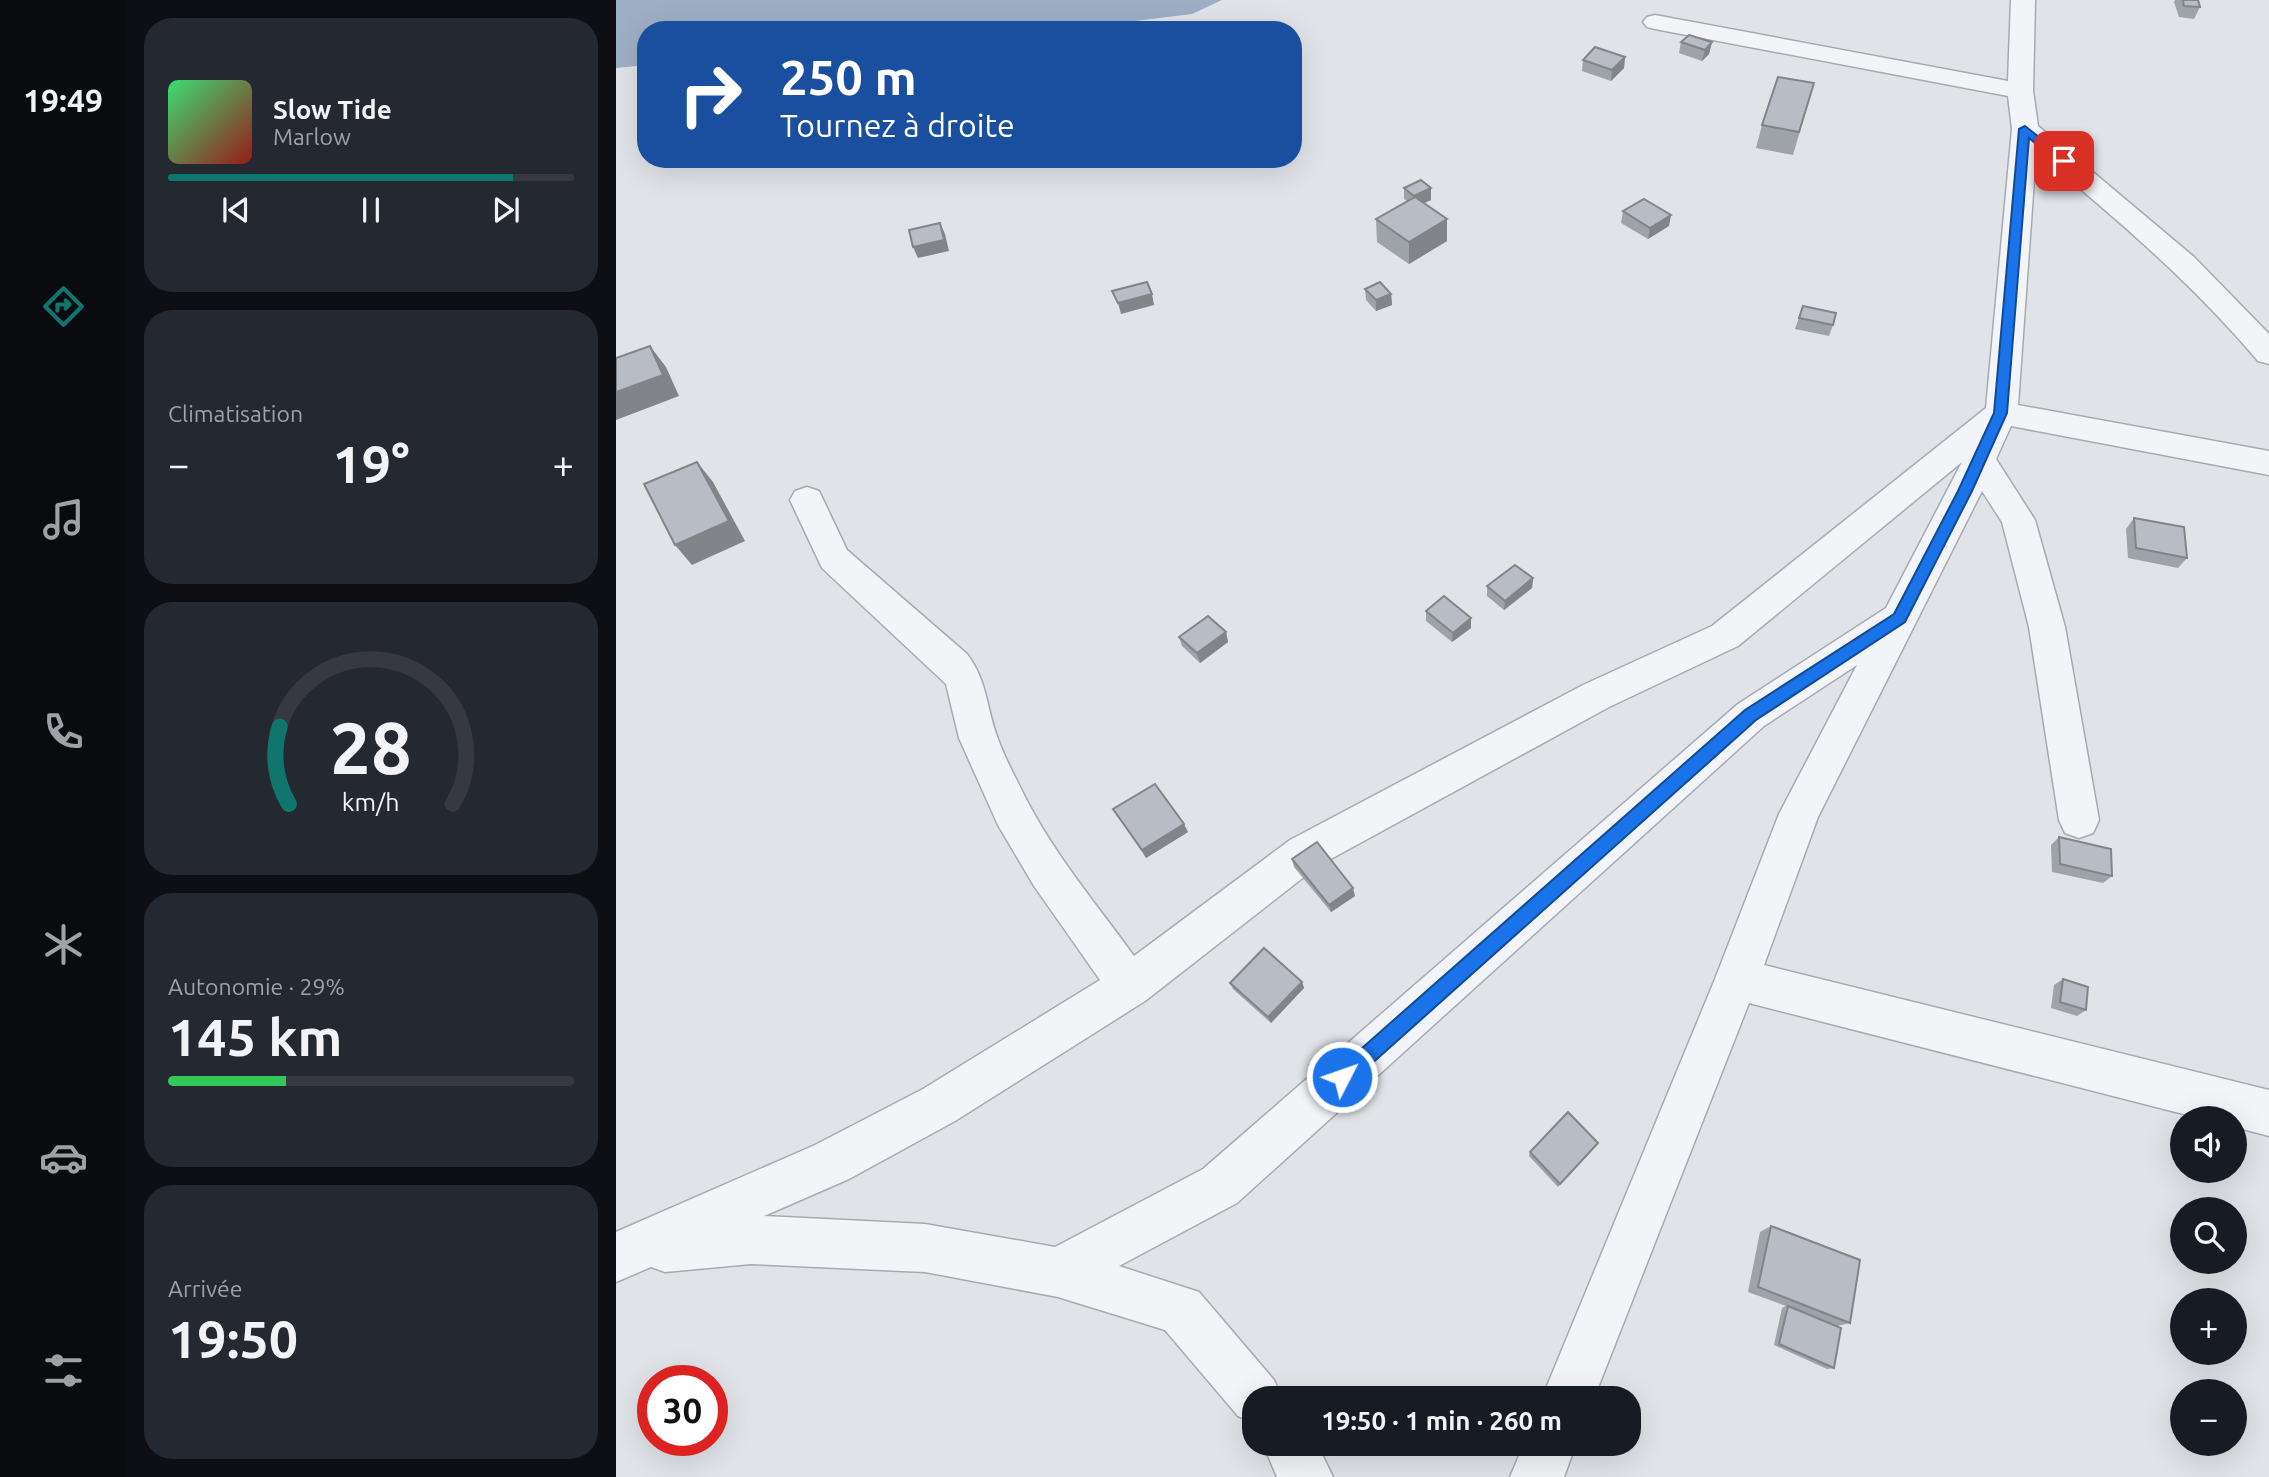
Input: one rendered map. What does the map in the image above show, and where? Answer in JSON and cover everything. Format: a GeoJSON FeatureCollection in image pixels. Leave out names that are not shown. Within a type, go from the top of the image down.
{"type":"FeatureCollection","features":[{"type":"Feature","properties":{"kind":"street"},"geometry":{"type":"LineString","coordinates":[[1573,1386],[1737,979],[1799,814],[2001,413],[2025,129],[2020,91],[2023,0]]}},
{"type":"Feature","properties":{"kind":"street"},"geometry":{"type":"LineString","coordinates":[[1656,22],[2020,91]]}},
{"type":"Feature","properties":{"kind":"street"},"geometry":{"type":"LineString","coordinates":[[2025,129],[2142,226],[2238,315],[2269,354]]}},
{"type":"Feature","properties":{"kind":"street"},"geometry":{"type":"LineString","coordinates":[[625,1254],[832,1162],[939,1105],[1130,986],[1304,853],[1596,696],[1724,635],[2001,413],[2269,463]]}},
{"type":"Feature","properties":{"kind":"street"},"geometry":{"type":"LineString","coordinates":[[1979,459],[2018,520],[2047,627],[2079,820]]}},
{"type":"Feature","properties":{"kind":"street"},"geometry":{"type":"LineString","coordinates":[[807,500],[834,558],[954,665],[964,679],[978,738],[1012,812],[1048,873],[1130,986]]}},
{"type":"Feature","properties":{"kind":"street"},"geometry":{"type":"LineString","coordinates":[[1058,1272],[1220,1186],[1751,715],[1899,618]]}},
{"type":"Feature","properties":{"kind":"street"},"geometry":{"type":"LineString","coordinates":[[1737,979],[2269,1113]]}},
{"type":"Feature","properties":{"kind":"street"},"geometry":{"type":"LineString","coordinates":[[625,1254],[751,1240],[925,1248],[1058,1272],[1181,1310],[1246,1386]]}},
{"type":"Feature","properties":{"kind":"street"},"geometry":{"type":"LineString","coordinates":[[1295,1456],[1306,1477]]}},
{"type":"Feature","properties":{"kind":"street"},"geometry":{"type":"LineString","coordinates":[[1537,1477],[1545,1456]]}},
{"type":"Feature","properties":{"kind":"water"},"geometry":{"type":"Polygon","coordinates":[[[616,0],[1222,0],[1192,14],[1135,21],[637,21],[637,66],[616,68],[616,0]]]}},
{"type":"Feature","properties":{"kind":"building"},"geometry":{"type":"Polygon","coordinates":[[[2183,0],[2198,0],[2200,7],[2184,6],[2183,0]]]}},
{"type":"Feature","properties":{"kind":"building"},"geometry":{"type":"Polygon","coordinates":[[[1689,35],[1712,42],[1705,50],[1681,42],[1689,35]]]}},
{"type":"Feature","properties":{"kind":"building"},"geometry":{"type":"Polygon","coordinates":[[[1595,47],[1625,57],[1612,70],[1583,60],[1595,47]]]}},
{"type":"Feature","properties":{"kind":"building"},"geometry":{"type":"Polygon","coordinates":[[[1778,77],[1814,83],[1799,132],[1762,125],[1778,77]]]}},
{"type":"Feature","properties":{"kind":"building"},"geometry":{"type":"Polygon","coordinates":[[[1421,180],[1431,188],[1414,196],[1404,188],[1421,180]]]}},
{"type":"Feature","properties":{"kind":"building"},"geometry":{"type":"Polygon","coordinates":[[[1415,197],[1447,219],[1409,242],[1376,219],[1415,197]]]}},
{"type":"Feature","properties":{"kind":"building"},"geometry":{"type":"Polygon","coordinates":[[[1644,199],[1671,215],[1650,228],[1623,211],[1644,199]]]}},
{"type":"Feature","properties":{"kind":"building"},"geometry":{"type":"Polygon","coordinates":[[[940,223],[944,240],[913,247],[909,230],[940,223]]]}},
{"type":"Feature","properties":{"kind":"building"},"geometry":{"type":"Polygon","coordinates":[[[1147,282],[1152,294],[1118,303],[1112,291],[1147,282]]]}},
{"type":"Feature","properties":{"kind":"building"},"geometry":{"type":"Polygon","coordinates":[[[1380,282],[1391,294],[1376,300],[1365,289],[1380,282]]]}},
{"type":"Feature","properties":{"kind":"building"},"geometry":{"type":"Polygon","coordinates":[[[1803,306],[1836,313],[1833,325],[1799,318],[1803,306]]]}},
{"type":"Feature","properties":{"kind":"building"},"geometry":{"type":"Polygon","coordinates":[[[650,346],[663,375],[616,392],[616,358],[650,346]]]}},
{"type":"Feature","properties":{"kind":"building"},"geometry":{"type":"Polygon","coordinates":[[[697,462],[729,521],[675,545],[644,484],[697,462]]]}},
{"type":"Feature","properties":{"kind":"building"},"geometry":{"type":"Polygon","coordinates":[[[2134,518],[2184,527],[2187,558],[2136,548],[2134,518]]]}},
{"type":"Feature","properties":{"kind":"building"},"geometry":{"type":"Polygon","coordinates":[[[1515,565],[1533,578],[1505,601],[1487,586],[1515,565]]]}},
{"type":"Feature","properties":{"kind":"building"},"geometry":{"type":"Polygon","coordinates":[[[1444,596],[1471,618],[1453,633],[1426,611],[1444,596]]]}},
{"type":"Feature","properties":{"kind":"building"},"geometry":{"type":"Polygon","coordinates":[[[1208,616],[1226,632],[1197,653],[1179,637],[1208,616]]]}},
{"type":"Feature","properties":{"kind":"building"},"geometry":{"type":"Polygon","coordinates":[[[1155,784],[1184,824],[1142,850],[1113,809],[1155,784]]]}},
{"type":"Feature","properties":{"kind":"building"},"geometry":{"type":"Polygon","coordinates":[[[2059,837],[2111,849],[2112,876],[2060,864],[2059,837]]]}},
{"type":"Feature","properties":{"kind":"building"},"geometry":{"type":"Polygon","coordinates":[[[1317,842],[1353,888],[1329,905],[1292,859],[1317,842]]]}},
{"type":"Feature","properties":{"kind":"building"},"geometry":{"type":"Polygon","coordinates":[[[1264,948],[1302,982],[1268,1017],[1230,983],[1264,948]]]}},
{"type":"Feature","properties":{"kind":"building"},"geometry":{"type":"Polygon","coordinates":[[[2063,979],[2088,987],[2086,1010],[2060,1002],[2063,979]]]}},
{"type":"Feature","properties":{"kind":"building"},"geometry":{"type":"Polygon","coordinates":[[[1568,1112],[1598,1143],[1560,1184],[1530,1152],[1568,1112]]]}},
{"type":"Feature","properties":{"kind":"building"},"geometry":{"type":"Polygon","coordinates":[[[1771,1226],[1860,1260],[1850,1323],[1758,1287],[1771,1226]]]}},
{"type":"Feature","properties":{"kind":"building"},"geometry":{"type":"Polygon","coordinates":[[[1788,1306],[1841,1328],[1834,1368],[1779,1344],[1788,1306]]]}},
{"type":"Feature","properties":{"kind":"route"},"geometry":{"type":"LineString","coordinates":[[1342,1077],[1751,715],[1899,618],[1965,491],[2001,413],[2025,129],[2064,161]]}}]}
